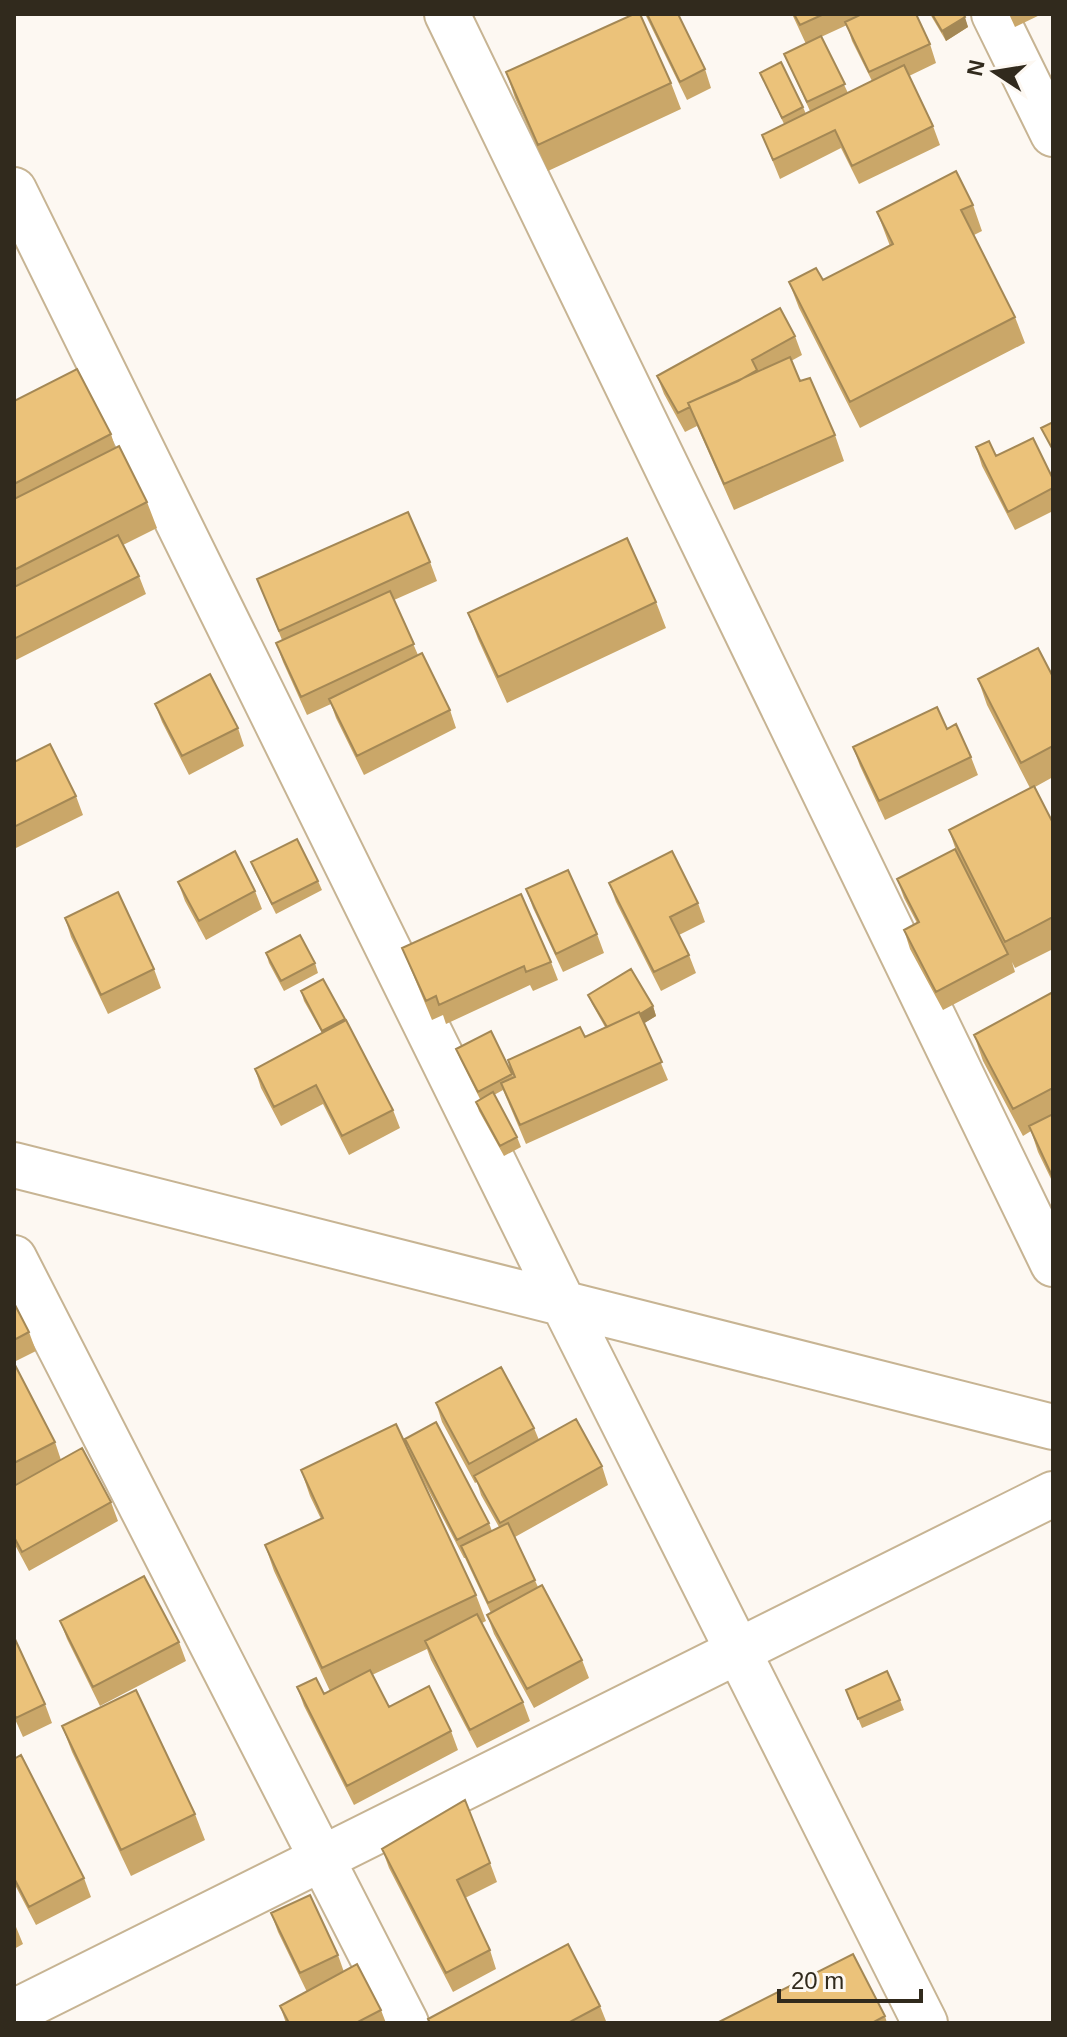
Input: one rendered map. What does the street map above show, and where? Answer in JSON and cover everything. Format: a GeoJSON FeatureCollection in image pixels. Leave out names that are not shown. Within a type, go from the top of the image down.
{"type":"FeatureCollection","features":[{"type":"Feature","properties":{"kind":"street"},"geometry":{"type":"LineString","coordinates":[[447,14],[1053,1264]]}},
{"type":"Feature","properties":{"kind":"street"},"geometry":{"type":"LineString","coordinates":[[994,14],[1053,134]]}},
{"type":"Feature","properties":{"kind":"street"},"geometry":{"type":"LineString","coordinates":[[14,190],[563,1303],[740,1649],[925,2023]]}},
{"type":"Feature","properties":{"kind":"street"},"geometry":{"type":"LineString","coordinates":[[14,1165],[1053,1427]]}},
{"type":"Feature","properties":{"kind":"street"},"geometry":{"type":"LineString","coordinates":[[14,1258],[324,1857],[406,2023]]}},
{"type":"Feature","properties":{"kind":"street"},"geometry":{"type":"LineString","coordinates":[[14,2012],[1053,1494]]}},
{"type":"Feature","properties":{"kind":"building"},"geometry":{"type":"Polygon","coordinates":[[[640,14],[671,83],[538,145],[506,72],[640,14]]]}},
{"type":"Feature","properties":{"kind":"building"},"geometry":{"type":"Polygon","coordinates":[[[647,14],[678,14],[705,69],[680,82],[647,14]]]}},
{"type":"Feature","properties":{"kind":"building"},"geometry":{"type":"Polygon","coordinates":[[[794,14],[824,14],[800,25],[794,14]]]}},
{"type":"Feature","properties":{"kind":"building"},"geometry":{"type":"Polygon","coordinates":[[[862,14],[916,14],[930,44],[869,72],[845,22],[862,14]]]}},
{"type":"Feature","properties":{"kind":"building"},"geometry":{"type":"Polygon","coordinates":[[[932,14],[963,14],[965,17],[942,31],[932,14]]]}},
{"type":"Feature","properties":{"kind":"building"},"geometry":{"type":"Polygon","coordinates":[[[821,36],[845,84],[807,102],[784,54],[821,36]]]}},
{"type":"Feature","properties":{"kind":"building"},"geometry":{"type":"Polygon","coordinates":[[[781,62],[803,107],[782,118],[760,73],[781,62]]]}},
{"type":"Feature","properties":{"kind":"building"},"geometry":{"type":"Polygon","coordinates":[[[904,65],[933,126],[852,166],[835,130],[773,160],[762,135],[904,65]]]}},
{"type":"Feature","properties":{"kind":"building"},"geometry":{"type":"Polygon","coordinates":[[[956,171],[973,205],[961,210],[1015,317],[850,402],[789,282],[816,268],[823,280],[893,244],[877,212],[956,171]]]}},
{"type":"Feature","properties":{"kind":"building"},"geometry":{"type":"Polygon","coordinates":[[[780,308],[795,336],[752,360],[757,370],[688,403],[690,407],[678,413],[657,376],[780,308]]]}},
{"type":"Feature","properties":{"kind":"building"},"geometry":{"type":"Polygon","coordinates":[[[790,357],[800,381],[810,378],[835,435],[724,484],[688,403],[790,357]]]}},
{"type":"Feature","properties":{"kind":"building"},"geometry":{"type":"Polygon","coordinates":[[[77,369],[111,434],[14,484],[14,401],[77,369]]]}},
{"type":"Feature","properties":{"kind":"building"},"geometry":{"type":"Polygon","coordinates":[[[1053,422],[1053,450],[1041,428],[1053,422]]]}},
{"type":"Feature","properties":{"kind":"building"},"geometry":{"type":"Polygon","coordinates":[[[1033,438],[1053,479],[1053,488],[1008,512],[976,447],[989,441],[996,456],[1033,438]]]}},
{"type":"Feature","properties":{"kind":"building"},"geometry":{"type":"Polygon","coordinates":[[[119,446],[147,502],[14,570],[14,499],[119,446]]]}},
{"type":"Feature","properties":{"kind":"building"},"geometry":{"type":"Polygon","coordinates":[[[408,512],[430,562],[279,631],[257,579],[408,512]]]}},
{"type":"Feature","properties":{"kind":"building"},"geometry":{"type":"Polygon","coordinates":[[[118,535],[139,576],[14,639],[14,587],[118,535]]]}},
{"type":"Feature","properties":{"kind":"building"},"geometry":{"type":"Polygon","coordinates":[[[627,538],[656,602],[498,677],[468,613],[627,538]]]}},
{"type":"Feature","properties":{"kind":"building"},"geometry":{"type":"Polygon","coordinates":[[[390,591],[414,644],[301,697],[276,643],[390,591]]]}},
{"type":"Feature","properties":{"kind":"building"},"geometry":{"type":"Polygon","coordinates":[[[1038,648],[1053,674],[1053,746],[1021,763],[978,679],[1038,648]]]}},
{"type":"Feature","properties":{"kind":"building"},"geometry":{"type":"Polygon","coordinates":[[[422,653],[450,710],[357,756],[329,699],[422,653]]]}},
{"type":"Feature","properties":{"kind":"building"},"geometry":{"type":"Polygon","coordinates":[[[210,674],[238,728],[182,756],[155,704],[210,674]]]}},
{"type":"Feature","properties":{"kind":"building"},"geometry":{"type":"Polygon","coordinates":[[[937,707],[947,729],[956,724],[971,757],[879,801],[853,747],[937,707]]]}},
{"type":"Feature","properties":{"kind":"building"},"geometry":{"type":"Polygon","coordinates":[[[50,744],[76,796],[14,827],[14,762],[50,744]]]}},
{"type":"Feature","properties":{"kind":"building"},"geometry":{"type":"Polygon","coordinates":[[[1034,786],[1053,823],[1053,917],[1005,942],[949,830],[1034,786]]]}},
{"type":"Feature","properties":{"kind":"building"},"geometry":{"type":"Polygon","coordinates":[[[297,839],[318,881],[272,904],[251,862],[297,839]]]}},
{"type":"Feature","properties":{"kind":"building"},"geometry":{"type":"Polygon","coordinates":[[[955,849],[1008,954],[936,992],[904,930],[919,922],[897,879],[955,849]]]}},
{"type":"Feature","properties":{"kind":"building"},"geometry":{"type":"Polygon","coordinates":[[[235,851],[255,891],[199,921],[178,882],[235,851]]]}},
{"type":"Feature","properties":{"kind":"building"},"geometry":{"type":"Polygon","coordinates":[[[672,851],[698,903],[670,917],[689,955],[654,972],[609,883],[672,851]]]}},
{"type":"Feature","properties":{"kind":"building"},"geometry":{"type":"Polygon","coordinates":[[[568,870],[597,934],[556,954],[526,889],[568,870]]]}},
{"type":"Feature","properties":{"kind":"building"},"geometry":{"type":"Polygon","coordinates":[[[118,892],[154,969],[101,995],[65,918],[118,892]]]}},
{"type":"Feature","properties":{"kind":"building"},"geometry":{"type":"Polygon","coordinates":[[[521,894],[551,962],[526,972],[524,966],[439,1005],[436,996],[426,1001],[402,948],[521,894]]]}},
{"type":"Feature","properties":{"kind":"building"},"geometry":{"type":"Polygon","coordinates":[[[300,935],[315,963],[281,981],[266,953],[300,935]]]}},
{"type":"Feature","properties":{"kind":"building"},"geometry":{"type":"Polygon","coordinates":[[[631,969],[653,1006],[607,1027],[588,995],[631,969]]]}},
{"type":"Feature","properties":{"kind":"building"},"geometry":{"type":"Polygon","coordinates":[[[323,979],[345,1019],[322,1031],[301,991],[323,979]]]}},
{"type":"Feature","properties":{"kind":"building"},"geometry":{"type":"Polygon","coordinates":[[[1053,992],[1053,1088],[1013,1109],[974,1035],[1053,992]]]}},
{"type":"Feature","properties":{"kind":"building"},"geometry":{"type":"Polygon","coordinates":[[[639,1012],[662,1062],[520,1125],[501,1083],[515,1077],[508,1060],[580,1027],[585,1037],[639,1012]]]}},
{"type":"Feature","properties":{"kind":"building"},"geometry":{"type":"Polygon","coordinates":[[[346,1020],[393,1110],[342,1136],[316,1085],[274,1107],[255,1069],[346,1020]]]}},
{"type":"Feature","properties":{"kind":"building"},"geometry":{"type":"Polygon","coordinates":[[[491,1031],[512,1074],[478,1092],[456,1049],[491,1031]]]}},
{"type":"Feature","properties":{"kind":"building"},"geometry":{"type":"Polygon","coordinates":[[[493,1092],[517,1137],[500,1146],[476,1102],[493,1092]]]}},
{"type":"Feature","properties":{"kind":"building"},"geometry":{"type":"Polygon","coordinates":[[[1053,1114],[1053,1178],[1029,1126],[1053,1114]]]}},
{"type":"Feature","properties":{"kind":"building"},"geometry":{"type":"Polygon","coordinates":[[[14,1303],[29,1332],[14,1340],[14,1303]]]}},
{"type":"Feature","properties":{"kind":"building"},"geometry":{"type":"Polygon","coordinates":[[[14,1366],[55,1442],[14,1463],[14,1366]]]}},
{"type":"Feature","properties":{"kind":"building"},"geometry":{"type":"Polygon","coordinates":[[[501,1367],[534,1428],[469,1464],[436,1403],[501,1367]]]}},
{"type":"Feature","properties":{"kind":"building"},"geometry":{"type":"Polygon","coordinates":[[[576,1419],[602,1466],[500,1523],[474,1476],[576,1419]]]}},
{"type":"Feature","properties":{"kind":"building"},"geometry":{"type":"Polygon","coordinates":[[[436,1422],[489,1523],[457,1540],[405,1439],[436,1422]]]}},
{"type":"Feature","properties":{"kind":"building"},"geometry":{"type":"Polygon","coordinates":[[[396,1424],[476,1595],[322,1668],[265,1545],[323,1518],[301,1470],[396,1424]]]}},
{"type":"Feature","properties":{"kind":"building"},"geometry":{"type":"Polygon","coordinates":[[[82,1448],[111,1502],[22,1552],[14,1537],[14,1486],[82,1448]]]}},
{"type":"Feature","properties":{"kind":"building"},"geometry":{"type":"Polygon","coordinates":[[[508,1523],[535,1580],[488,1603],[461,1546],[508,1523]]]}},
{"type":"Feature","properties":{"kind":"building"},"geometry":{"type":"Polygon","coordinates":[[[144,1576],[179,1642],[93,1687],[60,1621],[144,1576]]]}},
{"type":"Feature","properties":{"kind":"building"},"geometry":{"type":"Polygon","coordinates":[[[542,1585],[582,1660],[527,1689],[487,1615],[542,1585]]]}},
{"type":"Feature","properties":{"kind":"building"},"geometry":{"type":"Polygon","coordinates":[[[477,1614],[523,1702],[470,1730],[425,1641],[477,1614]]]}},
{"type":"Feature","properties":{"kind":"building"},"geometry":{"type":"Polygon","coordinates":[[[14,1637],[45,1704],[16,1718],[14,1713],[14,1637]]]}},
{"type":"Feature","properties":{"kind":"building"},"geometry":{"type":"Polygon","coordinates":[[[370,1670],[389,1707],[429,1686],[451,1731],[347,1786],[297,1687],[316,1678],[324,1694],[370,1670]]]}},
{"type":"Feature","properties":{"kind":"building"},"geometry":{"type":"Polygon","coordinates":[[[887,1671],[900,1700],[858,1719],[846,1690],[887,1671]]]}},
{"type":"Feature","properties":{"kind":"building"},"geometry":{"type":"Polygon","coordinates":[[[136,1690],[195,1814],[121,1850],[62,1726],[136,1690]]]}},
{"type":"Feature","properties":{"kind":"building"},"geometry":{"type":"Polygon","coordinates":[[[21,1755],[84,1878],[29,1907],[14,1878],[14,1759],[21,1755]]]}},
{"type":"Feature","properties":{"kind":"building"},"geometry":{"type":"Polygon","coordinates":[[[465,1800],[490,1863],[457,1880],[490,1950],[446,1973],[382,1849],[465,1800]]]}},
{"type":"Feature","properties":{"kind":"building"},"geometry":{"type":"Polygon","coordinates":[[[310,1895],[338,1955],[300,1973],[271,1913],[310,1895]]]}},
{"type":"Feature","properties":{"kind":"building"},"geometry":{"type":"Polygon","coordinates":[[[568,1944],[600,2006],[568,2023],[430,2023],[428,2019],[568,1944]]]}},
{"type":"Feature","properties":{"kind":"building"},"geometry":{"type":"Polygon","coordinates":[[[853,1954],[885,2016],[872,2023],[717,2023],[853,1954]]]}},
{"type":"Feature","properties":{"kind":"building"},"geometry":{"type":"Polygon","coordinates":[[[357,1964],[381,2010],[356,2023],[289,2023],[280,2006],[357,1964]]]}}]}
